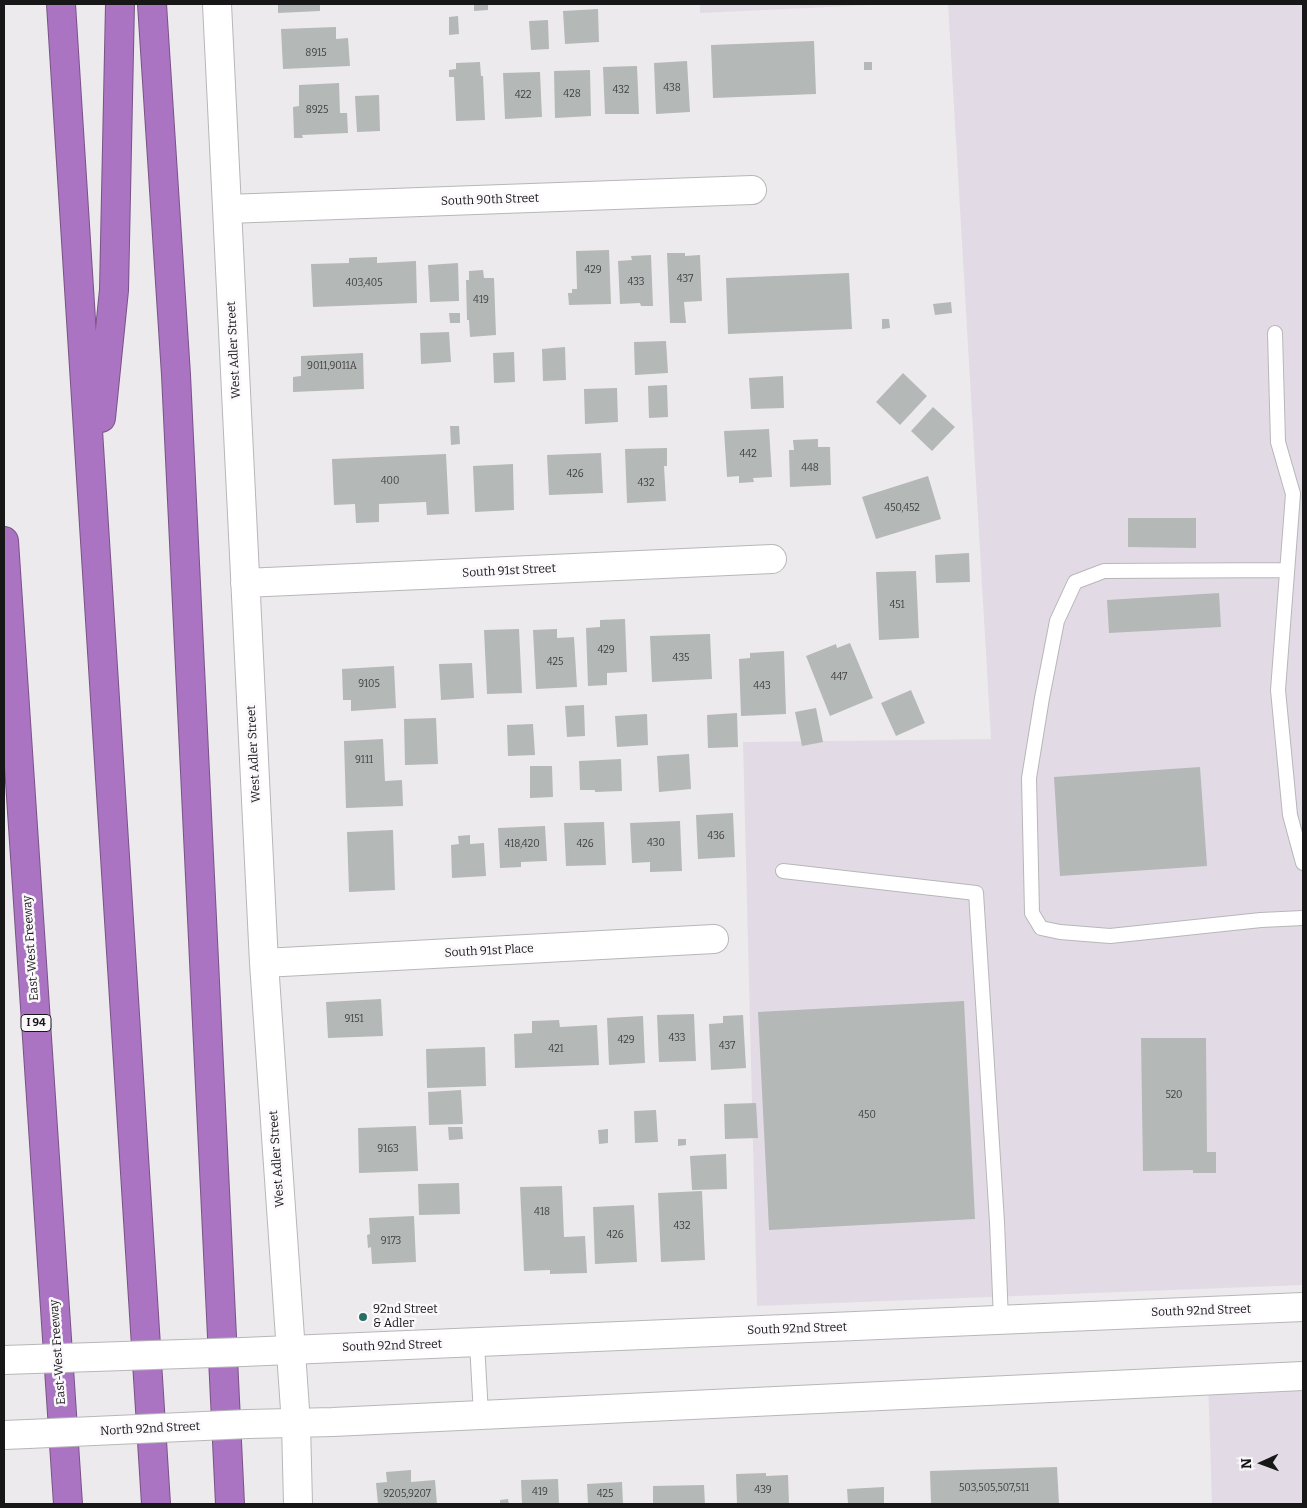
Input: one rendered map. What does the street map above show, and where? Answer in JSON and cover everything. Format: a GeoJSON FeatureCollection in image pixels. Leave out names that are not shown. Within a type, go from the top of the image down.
{"type":"FeatureCollection","features":[{"type":"Feature","properties":{"kind":"highway"},"geometry":{"type":"LineString","coordinates":[[62,4],[156,1504]]}},
{"type":"Feature","properties":{"kind":"highway"},"geometry":{"type":"LineString","coordinates":[[92,494],[114,290],[120,4]]}},
{"type":"Feature","properties":{"kind":"highway"},"geometry":{"type":"LineString","coordinates":[[152,4],[176,375],[230,1504]]}},
{"type":"Feature","properties":{"kind":"highway","name":"East-West Freeway"},"geometry":{"type":"LineString","coordinates":[[4,541],[68,1504]]}},
{"type":"Feature","properties":{"kind":"street","name":"West Adler Street"},"geometry":{"type":"LineString","coordinates":[[217,4],[264,963],[296,1424],[298,1504]]}},
{"type":"Feature","properties":{"kind":"street","name":"South 90th Street"},"geometry":{"type":"LineString","coordinates":[[228,209],[752,190]]}},
{"type":"Feature","properties":{"kind":"street","name":"South 91st Street"},"geometry":{"type":"LineString","coordinates":[[245,583],[772,559]]}},
{"type":"Feature","properties":{"kind":"street","name":"South 91st Place"},"geometry":{"type":"LineString","coordinates":[[264,963],[714,939]]}},
{"type":"Feature","properties":{"kind":"street","name":"South 92nd Street"},"geometry":{"type":"LineString","coordinates":[[290,1351],[1303,1307]]}},
{"type":"Feature","properties":{"kind":"street"},"geometry":{"type":"LineString","coordinates":[[4,1360],[290,1351]]}},
{"type":"Feature","properties":{"kind":"street"},"geometry":{"type":"LineString","coordinates":[[296,1424],[1303,1376]]}},
{"type":"Feature","properties":{"kind":"street","name":"North 92nd Street"},"geometry":{"type":"LineString","coordinates":[[4,1435],[248,1424],[296,1424]]}},
{"type":"Feature","properties":{"kind":"lane"},"geometry":{"type":"LineString","coordinates":[[1275,333],[1278,442],[1294,494],[1278,690],[1290,815],[1303,863]]}},
{"type":"Feature","properties":{"kind":"lane"},"geometry":{"type":"LineString","coordinates":[[1287,570],[1104,571],[1075,582],[1057,621],[1029,778],[1030,887],[1032,913],[1041,928],[1060,932],[1110,936],[1261,920],[1303,918]]}},
{"type":"Feature","properties":{"kind":"lane"},"geometry":{"type":"LineString","coordinates":[[783,871],[976,893],[997,1222],[1001,1320]]}},
{"type":"Feature","properties":{"kind":"lane"},"geometry":{"type":"LineString","coordinates":[[477,1343],[481,1415]]}},
{"type":"Feature","properties":{"kind":"shaded area"},"geometry":{"type":"Polygon","coordinates":[[[700,4],[895,4],[700,13],[700,4]]]}},
{"type":"Feature","properties":{"kind":"shaded area"},"geometry":{"type":"Polygon","coordinates":[[[948,4],[1303,4],[1303,1285],[757,1306],[743,742],[991,739],[948,4]]]}},
{"type":"Feature","properties":{"kind":"shaded area"},"geometry":{"type":"Polygon","coordinates":[[[1303,1376],[1303,1504],[1212,1504],[1208,1380],[1303,1376]]]}},
{"type":"Feature","properties":{"kind":"building"},"geometry":{"type":"Polygon","coordinates":[[[278,4],[320,4],[320,11],[278,13],[278,4]]]}},
{"type":"Feature","properties":{"kind":"building"},"geometry":{"type":"Polygon","coordinates":[[[474,4],[488,4],[488,10],[474,11],[474,4]]]}},
{"type":"Feature","properties":{"kind":"building"},"geometry":{"type":"Polygon","coordinates":[[[598,9],[599,42],[565,44],[563,11],[598,9]]]}},
{"type":"Feature","properties":{"kind":"building"},"geometry":{"type":"Polygon","coordinates":[[[458,16],[459,34],[449,35],[449,17],[458,16]]]}},
{"type":"Feature","properties":{"kind":"building"},"geometry":{"type":"Polygon","coordinates":[[[548,20],[549,49],[531,50],[529,21],[548,20]]]}},
{"type":"Feature","properties":{"kind":"building"},"geometry":{"type":"Polygon","coordinates":[[[336,27],[336,39],[348,38],[350,66],[283,69],[281,29],[336,27]]]}},
{"type":"Feature","properties":{"kind":"building"},"geometry":{"type":"Polygon","coordinates":[[[814,41],[816,94],[713,98],[711,45],[814,41]]]}},
{"type":"Feature","properties":{"kind":"building"},"geometry":{"type":"Polygon","coordinates":[[[687,61],[690,112],[656,114],[654,63],[687,61]]]}},
{"type":"Feature","properties":{"kind":"building"},"geometry":{"type":"Polygon","coordinates":[[[480,62],[481,76],[483,76],[485,120],[456,121],[454,77],[449,77],[449,70],[456,69],[456,63],[480,62]]]}},
{"type":"Feature","properties":{"kind":"building"},"geometry":{"type":"Polygon","coordinates":[[[864,62],[872,62],[872,70],[864,70],[864,62]]]}},
{"type":"Feature","properties":{"kind":"building"},"geometry":{"type":"Polygon","coordinates":[[[637,66],[639,114],[605,114],[603,67],[637,66]]]}},
{"type":"Feature","properties":{"kind":"building"},"geometry":{"type":"Polygon","coordinates":[[[590,70],[591,116],[555,118],[554,71],[590,70]]]}},
{"type":"Feature","properties":{"kind":"building"},"geometry":{"type":"Polygon","coordinates":[[[540,72],[542,117],[505,119],[503,73],[540,72]]]}},
{"type":"Feature","properties":{"kind":"building"},"geometry":{"type":"Polygon","coordinates":[[[339,83],[340,113],[347,113],[348,133],[302,135],[303,138],[294,138],[293,107],[299,106],[299,85],[339,83]]]}},
{"type":"Feature","properties":{"kind":"building"},"geometry":{"type":"Polygon","coordinates":[[[379,95],[380,131],[357,132],[355,96],[379,95]]]}},
{"type":"Feature","properties":{"kind":"building"},"geometry":{"type":"Polygon","coordinates":[[[609,250],[611,304],[569,305],[568,293],[572,293],[572,289],[577,289],[576,251],[609,250]]]}},
{"type":"Feature","properties":{"kind":"building"},"geometry":{"type":"Polygon","coordinates":[[[667,253],[685,253],[685,256],[700,255],[702,301],[684,302],[686,323],[670,323],[667,253]]]}},
{"type":"Feature","properties":{"kind":"building"},"geometry":{"type":"Polygon","coordinates":[[[651,255],[653,306],[641,306],[640,303],[620,304],[618,261],[632,260],[631,256],[651,255]]]}},
{"type":"Feature","properties":{"kind":"building"},"geometry":{"type":"Polygon","coordinates":[[[377,257],[377,263],[416,261],[417,303],[313,307],[311,264],[349,263],[349,258],[377,257]]]}},
{"type":"Feature","properties":{"kind":"building"},"geometry":{"type":"Polygon","coordinates":[[[458,263],[459,301],[430,302],[428,265],[458,263]]]}},
{"type":"Feature","properties":{"kind":"building"},"geometry":{"type":"Polygon","coordinates":[[[483,270],[484,278],[494,278],[496,335],[470,337],[469,320],[467,320],[466,280],[469,280],[469,271],[483,270]]]}},
{"type":"Feature","properties":{"kind":"building"},"geometry":{"type":"Polygon","coordinates":[[[849,273],[852,329],[728,334],[726,278],[849,273]]]}},
{"type":"Feature","properties":{"kind":"building"},"geometry":{"type":"Polygon","coordinates":[[[951,302],[952,313],[935,315],[933,304],[951,302]]]}},
{"type":"Feature","properties":{"kind":"building"},"geometry":{"type":"Polygon","coordinates":[[[449,313],[460,313],[460,323],[450,323],[449,313]]]}},
{"type":"Feature","properties":{"kind":"building"},"geometry":{"type":"Polygon","coordinates":[[[882,319],[889,319],[890,328],[882,329],[882,319]]]}},
{"type":"Feature","properties":{"kind":"building"},"geometry":{"type":"Polygon","coordinates":[[[449,332],[451,362],[421,364],[420,333],[449,332]]]}},
{"type":"Feature","properties":{"kind":"building"},"geometry":{"type":"Polygon","coordinates":[[[666,341],[668,373],[635,375],[634,342],[666,341]]]}},
{"type":"Feature","properties":{"kind":"building"},"geometry":{"type":"Polygon","coordinates":[[[565,347],[566,380],[543,381],[542,349],[565,347]]]}},
{"type":"Feature","properties":{"kind":"building"},"geometry":{"type":"Polygon","coordinates":[[[514,352],[515,382],[494,383],[493,353],[514,352]]]}},
{"type":"Feature","properties":{"kind":"building"},"geometry":{"type":"Polygon","coordinates":[[[363,353],[364,389],[293,392],[293,377],[301,376],[301,356],[363,353]]]}},
{"type":"Feature","properties":{"kind":"building"},"geometry":{"type":"Polygon","coordinates":[[[903,373],[927,396],[900,425],[876,402],[903,373]]]}},
{"type":"Feature","properties":{"kind":"building"},"geometry":{"type":"Polygon","coordinates":[[[783,376],[784,408],[751,409],[749,378],[783,376]]]}},
{"type":"Feature","properties":{"kind":"building"},"geometry":{"type":"Polygon","coordinates":[[[667,385],[668,417],[649,418],[648,386],[667,385]]]}},
{"type":"Feature","properties":{"kind":"building"},"geometry":{"type":"Polygon","coordinates":[[[617,388],[618,422],[585,424],[584,389],[617,388]]]}},
{"type":"Feature","properties":{"kind":"building"},"geometry":{"type":"Polygon","coordinates":[[[933,407],[955,427],[932,451],[911,431],[933,407]]]}},
{"type":"Feature","properties":{"kind":"building"},"geometry":{"type":"Polygon","coordinates":[[[450,426],[459,426],[460,444],[451,445],[450,426]]]}},
{"type":"Feature","properties":{"kind":"building"},"geometry":{"type":"Polygon","coordinates":[[[769,429],[772,477],[753,478],[754,482],[739,483],[739,476],[727,477],[724,431],[769,429]]]}},
{"type":"Feature","properties":{"kind":"building"},"geometry":{"type":"Polygon","coordinates":[[[818,439],[818,447],[830,447],[831,485],[790,487],[789,450],[794,450],[793,440],[818,439]]]}},
{"type":"Feature","properties":{"kind":"building"},"geometry":{"type":"Polygon","coordinates":[[[667,448],[667,466],[664,466],[666,501],[627,503],[625,449],[667,448]]]}},
{"type":"Feature","properties":{"kind":"building"},"geometry":{"type":"Polygon","coordinates":[[[601,453],[603,493],[549,495],[547,455],[601,453]]]}},
{"type":"Feature","properties":{"kind":"building"},"geometry":{"type":"Polygon","coordinates":[[[446,454],[449,514],[427,515],[426,502],[379,504],[379,522],[356,523],[355,504],[334,505],[332,459],[446,454]]]}},
{"type":"Feature","properties":{"kind":"building"},"geometry":{"type":"Polygon","coordinates":[[[513,464],[514,510],[475,512],[473,466],[513,464]]]}},
{"type":"Feature","properties":{"kind":"building"},"geometry":{"type":"Polygon","coordinates":[[[928,476],[941,519],[876,539],[862,497],[928,476]]]}},
{"type":"Feature","properties":{"kind":"building"},"geometry":{"type":"Polygon","coordinates":[[[1128,518],[1196,518],[1196,548],[1128,547],[1128,518]]]}},
{"type":"Feature","properties":{"kind":"building"},"geometry":{"type":"Polygon","coordinates":[[[969,553],[970,582],[936,583],[935,555],[969,553]]]}},
{"type":"Feature","properties":{"kind":"building"},"geometry":{"type":"Polygon","coordinates":[[[916,571],[919,638],[879,640],[876,572],[916,571]]]}},
{"type":"Feature","properties":{"kind":"building"},"geometry":{"type":"Polygon","coordinates":[[[1219,593],[1221,627],[1109,633],[1107,600],[1219,593]]]}},
{"type":"Feature","properties":{"kind":"building"},"geometry":{"type":"Polygon","coordinates":[[[625,619],[627,672],[607,673],[607,685],[588,686],[586,628],[600,627],[600,620],[625,619]]]}},
{"type":"Feature","properties":{"kind":"building"},"geometry":{"type":"Polygon","coordinates":[[[519,629],[522,693],[487,694],[484,630],[519,629]]]}},
{"type":"Feature","properties":{"kind":"building"},"geometry":{"type":"Polygon","coordinates":[[[557,629],[557,638],[574,637],[577,687],[536,689],[533,630],[557,629]]]}},
{"type":"Feature","properties":{"kind":"building"},"geometry":{"type":"Polygon","coordinates":[[[710,634],[712,679],[652,682],[650,636],[710,634]]]}},
{"type":"Feature","properties":{"kind":"building"},"geometry":{"type":"Polygon","coordinates":[[[850,643],[873,698],[830,716],[806,656],[836,644],[837,648],[850,643]]]}},
{"type":"Feature","properties":{"kind":"building"},"geometry":{"type":"Polygon","coordinates":[[[784,651],[786,714],[741,716],[739,659],[750,658],[750,653],[784,651]]]}},
{"type":"Feature","properties":{"kind":"building"},"geometry":{"type":"Polygon","coordinates":[[[472,663],[474,698],[441,700],[439,664],[472,663]]]}},
{"type":"Feature","properties":{"kind":"building"},"geometry":{"type":"Polygon","coordinates":[[[394,666],[396,708],[351,711],[351,700],[343,700],[342,669],[394,666]]]}},
{"type":"Feature","properties":{"kind":"building"},"geometry":{"type":"Polygon","coordinates":[[[911,690],[925,723],[896,736],[881,703],[911,690]]]}},
{"type":"Feature","properties":{"kind":"building"},"geometry":{"type":"Polygon","coordinates":[[[584,705],[585,736],[567,737],[565,706],[584,705]]]}},
{"type":"Feature","properties":{"kind":"building"},"geometry":{"type":"Polygon","coordinates":[[[816,708],[823,742],[802,746],[795,712],[816,708]]]}},
{"type":"Feature","properties":{"kind":"building"},"geometry":{"type":"Polygon","coordinates":[[[737,713],[738,747],[708,748],[707,715],[737,713]]]}},
{"type":"Feature","properties":{"kind":"building"},"geometry":{"type":"Polygon","coordinates":[[[647,714],[648,745],[617,747],[615,716],[647,714]]]}},
{"type":"Feature","properties":{"kind":"building"},"geometry":{"type":"Polygon","coordinates":[[[436,718],[438,764],[405,765],[404,719],[436,718]]]}},
{"type":"Feature","properties":{"kind":"building"},"geometry":{"type":"Polygon","coordinates":[[[533,724],[535,755],[508,756],[507,725],[533,724]]]}},
{"type":"Feature","properties":{"kind":"building"},"geometry":{"type":"Polygon","coordinates":[[[383,739],[385,781],[402,780],[403,806],[346,808],[344,741],[383,739]]]}},
{"type":"Feature","properties":{"kind":"building"},"geometry":{"type":"Polygon","coordinates":[[[689,754],[691,789],[659,792],[657,756],[689,754]]]}},
{"type":"Feature","properties":{"kind":"building"},"geometry":{"type":"Polygon","coordinates":[[[621,759],[622,791],[595,792],[595,790],[580,790],[579,761],[621,759]]]}},
{"type":"Feature","properties":{"kind":"building"},"geometry":{"type":"Polygon","coordinates":[[[530,766],[552,766],[553,797],[530,798],[530,766]]]}},
{"type":"Feature","properties":{"kind":"building"},"geometry":{"type":"Polygon","coordinates":[[[1200,767],[1207,866],[1060,876],[1054,777],[1200,767]]]}},
{"type":"Feature","properties":{"kind":"building"},"geometry":{"type":"Polygon","coordinates":[[[733,813],[735,857],[698,859],[696,815],[733,813]]]}},
{"type":"Feature","properties":{"kind":"building"},"geometry":{"type":"Polygon","coordinates":[[[680,821],[682,871],[650,872],[650,862],[632,863],[630,823],[680,821]]]}},
{"type":"Feature","properties":{"kind":"building"},"geometry":{"type":"Polygon","coordinates":[[[604,822],[606,865],[566,866],[564,823],[604,822]]]}},
{"type":"Feature","properties":{"kind":"building"},"geometry":{"type":"Polygon","coordinates":[[[545,826],[547,861],[521,862],[521,867],[500,868],[498,828],[545,826]]]}},
{"type":"Feature","properties":{"kind":"building"},"geometry":{"type":"Polygon","coordinates":[[[393,830],[395,890],[349,892],[347,832],[393,830]]]}},
{"type":"Feature","properties":{"kind":"building"},"geometry":{"type":"Polygon","coordinates":[[[470,835],[470,844],[484,843],[486,876],[452,878],[451,845],[459,844],[458,836],[470,835]]]}},
{"type":"Feature","properties":{"kind":"building"},"geometry":{"type":"Polygon","coordinates":[[[381,999],[383,1036],[328,1038],[326,1002],[381,999]]]}},
{"type":"Feature","properties":{"kind":"building"},"geometry":{"type":"Polygon","coordinates":[[[964,1001],[975,1219],[769,1230],[758,1012],[964,1001]]]}},
{"type":"Feature","properties":{"kind":"building"},"geometry":{"type":"Polygon","coordinates":[[[694,1014],[696,1061],[659,1062],[657,1015],[694,1014]]]}},
{"type":"Feature","properties":{"kind":"building"},"geometry":{"type":"Polygon","coordinates":[[[743,1015],[746,1068],[711,1070],[709,1024],[723,1023],[723,1016],[743,1015]]]}},
{"type":"Feature","properties":{"kind":"building"},"geometry":{"type":"Polygon","coordinates":[[[643,1016],[645,1063],[609,1065],[607,1018],[643,1016]]]}},
{"type":"Feature","properties":{"kind":"building"},"geometry":{"type":"Polygon","coordinates":[[[559,1020],[560,1027],[597,1025],[599,1065],[515,1068],[514,1034],[532,1033],[532,1021],[559,1020]]]}},
{"type":"Feature","properties":{"kind":"building"},"geometry":{"type":"Polygon","coordinates":[[[1141,1038],[1206,1038],[1207,1152],[1216,1152],[1216,1173],[1193,1173],[1193,1170],[1143,1171],[1141,1038]]]}},
{"type":"Feature","properties":{"kind":"building"},"geometry":{"type":"Polygon","coordinates":[[[485,1047],[486,1086],[427,1088],[426,1049],[485,1047]]]}},
{"type":"Feature","properties":{"kind":"building"},"geometry":{"type":"Polygon","coordinates":[[[461,1090],[463,1124],[429,1125],[428,1092],[461,1090]]]}},
{"type":"Feature","properties":{"kind":"building"},"geometry":{"type":"Polygon","coordinates":[[[756,1103],[758,1138],[725,1139],[724,1104],[756,1103]]]}},
{"type":"Feature","properties":{"kind":"building"},"geometry":{"type":"Polygon","coordinates":[[[656,1110],[658,1142],[635,1143],[634,1111],[656,1110]]]}},
{"type":"Feature","properties":{"kind":"building"},"geometry":{"type":"Polygon","coordinates":[[[416,1126],[418,1171],[359,1173],[358,1128],[416,1126]]]}},
{"type":"Feature","properties":{"kind":"building"},"geometry":{"type":"Polygon","coordinates":[[[448,1127],[462,1127],[463,1139],[449,1140],[448,1127]]]}},
{"type":"Feature","properties":{"kind":"building"},"geometry":{"type":"Polygon","coordinates":[[[608,1129],[608,1143],[599,1144],[598,1130],[608,1129]]]}},
{"type":"Feature","properties":{"kind":"building"},"geometry":{"type":"Polygon","coordinates":[[[678,1139],[686,1139],[686,1145],[678,1146],[678,1139]]]}},
{"type":"Feature","properties":{"kind":"building"},"geometry":{"type":"Polygon","coordinates":[[[726,1154],[727,1189],[692,1190],[690,1156],[726,1154]]]}},
{"type":"Feature","properties":{"kind":"building"},"geometry":{"type":"Polygon","coordinates":[[[459,1183],[460,1214],[419,1215],[418,1184],[459,1183]]]}},
{"type":"Feature","properties":{"kind":"building"},"geometry":{"type":"Polygon","coordinates":[[[562,1186],[564,1237],[585,1236],[587,1273],[550,1274],[550,1270],[524,1271],[520,1187],[562,1186]]]}},
{"type":"Feature","properties":{"kind":"building"},"geometry":{"type":"Polygon","coordinates":[[[702,1191],[705,1260],[661,1262],[658,1193],[702,1191]]]}},
{"type":"Feature","properties":{"kind":"building"},"geometry":{"type":"Polygon","coordinates":[[[634,1205],[637,1262],[595,1264],[593,1207],[634,1205]]]}},
{"type":"Feature","properties":{"kind":"building"},"geometry":{"type":"Polygon","coordinates":[[[414,1216],[416,1262],[372,1264],[371,1247],[368,1248],[367,1235],[370,1234],[369,1218],[414,1216]]]}},
{"type":"Feature","properties":{"kind":"building"},"geometry":{"type":"Polygon","coordinates":[[[1057,1467],[1059,1504],[931,1504],[930,1471],[1057,1467]]]}},
{"type":"Feature","properties":{"kind":"building"},"geometry":{"type":"Polygon","coordinates":[[[411,1470],[411,1482],[435,1480],[437,1504],[378,1504],[376,1483],[387,1482],[386,1472],[411,1470]]]}},
{"type":"Feature","properties":{"kind":"building"},"geometry":{"type":"Polygon","coordinates":[[[766,1473],[766,1476],[788,1475],[789,1504],[737,1504],[736,1474],[766,1473]]]}},
{"type":"Feature","properties":{"kind":"building"},"geometry":{"type":"Polygon","coordinates":[[[558,1479],[559,1504],[522,1504],[521,1480],[558,1479]]]}},
{"type":"Feature","properties":{"kind":"building"},"geometry":{"type":"Polygon","coordinates":[[[622,1482],[623,1504],[588,1504],[587,1484],[622,1482]]]}},
{"type":"Feature","properties":{"kind":"building"},"geometry":{"type":"Polygon","coordinates":[[[704,1485],[705,1504],[653,1504],[653,1486],[704,1485]]]}},
{"type":"Feature","properties":{"kind":"building"},"geometry":{"type":"Polygon","coordinates":[[[884,1487],[884,1504],[848,1504],[847,1489],[884,1487]]]}},
{"type":"Feature","properties":{"kind":"building"},"geometry":{"type":"Polygon","coordinates":[[[508,1499],[509,1504],[500,1504],[500,1500],[508,1499]]]}},
{"type":"Feature","properties":{"kind":"place","name":"92nd Street & Adler"},"geometry":{"type":"Point","coordinates":[363,1317]}}]}
